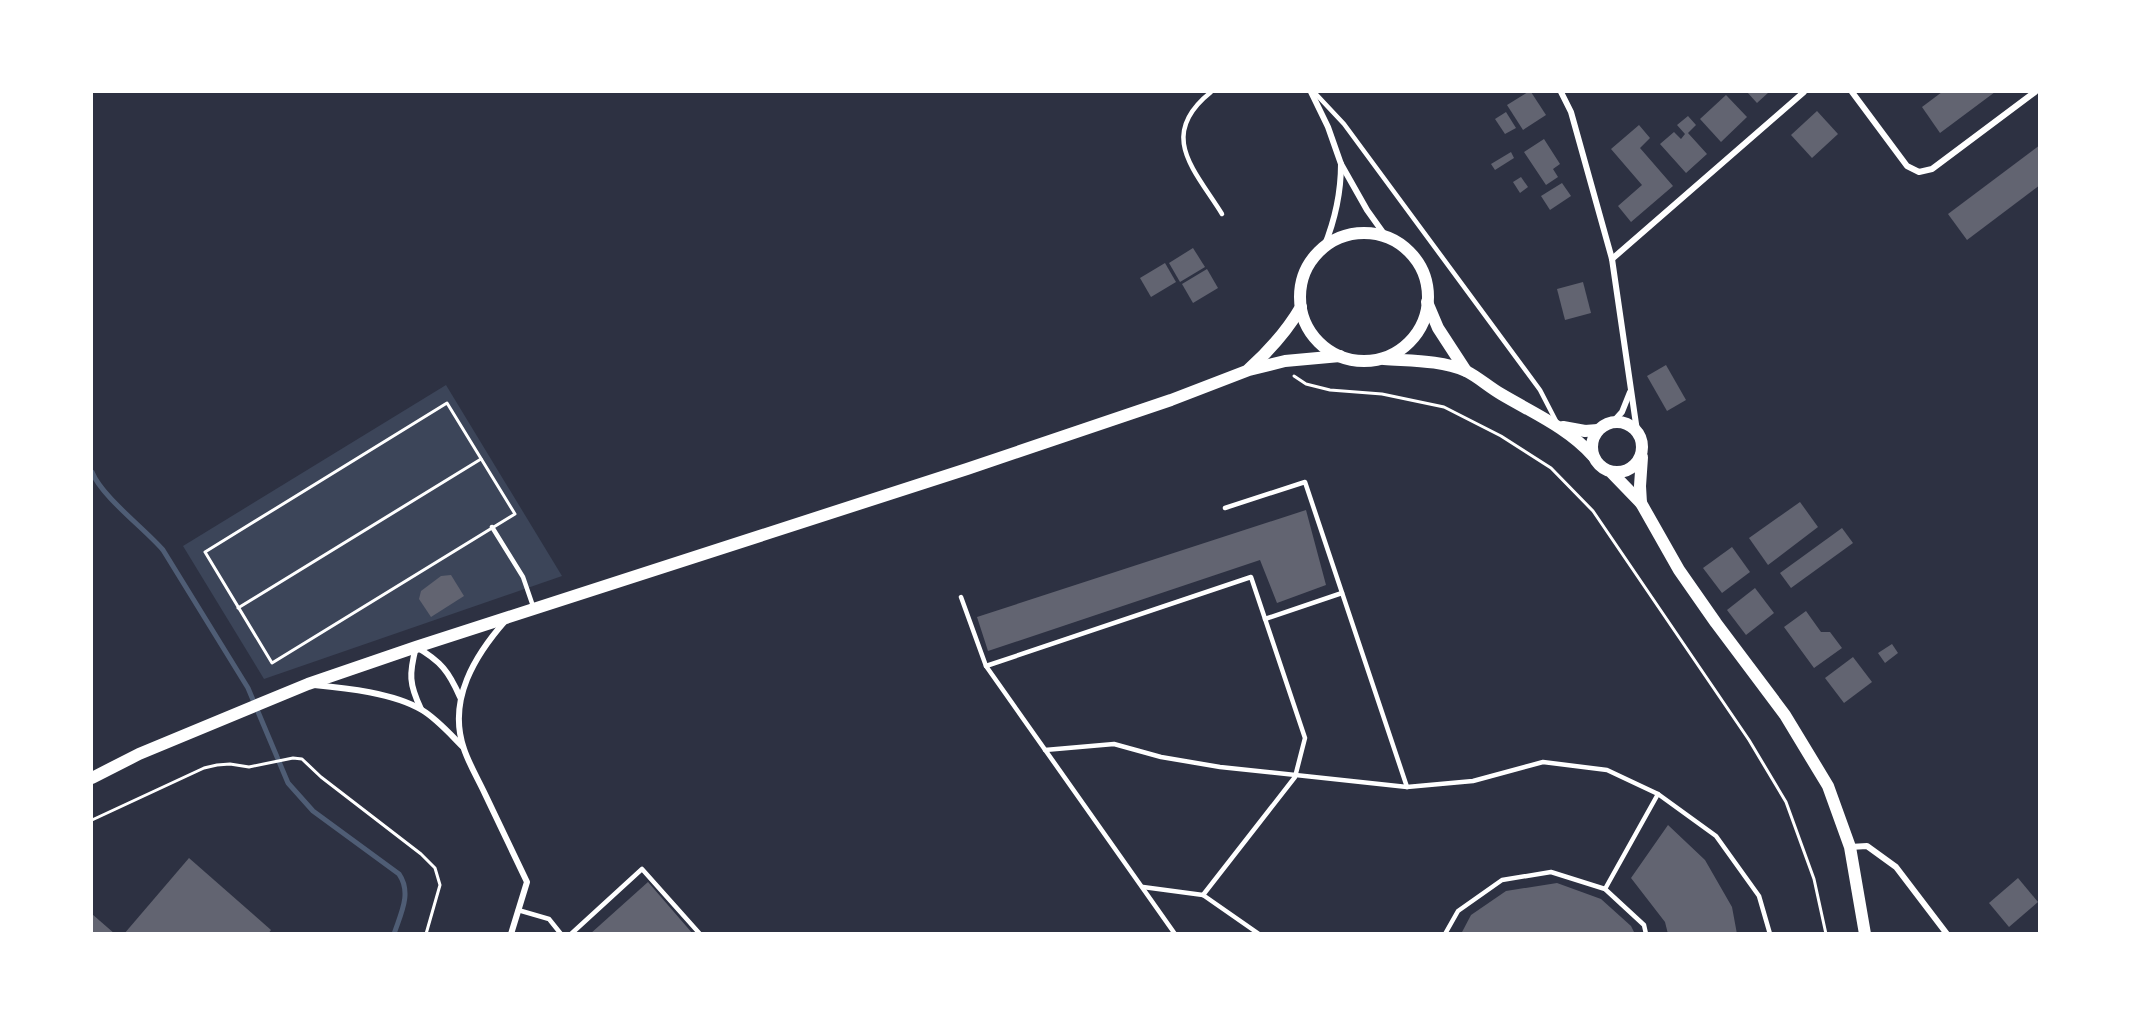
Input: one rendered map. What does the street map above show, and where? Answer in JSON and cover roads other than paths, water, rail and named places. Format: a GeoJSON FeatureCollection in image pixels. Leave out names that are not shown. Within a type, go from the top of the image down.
{"type":"FeatureCollection","features":[{"type":"Feature","properties":{"kind":"main road"},"geometry":{"type":"LineString","coordinates":[[1340,357],[1314,337],[1304,320],[1301,306],[1302,280],[1315,256],[1324,247],[1335,240],[1361,233],[1387,238],[1409,252],[1417,263],[1427,288],[1425,314],[1413,338],[1392,354],[1379,359]]}},
{"type":"Feature","properties":{"kind":"main road"},"geometry":{"type":"LineString","coordinates":[[1427,301],[1438,327],[1466,371]]}},
{"type":"Feature","properties":{"kind":"main road"},"geometry":{"type":"LineString","coordinates":[[1249,370],[1288,329],[1301,306]]}},
{"type":"Feature","properties":{"kind":"main road"},"geometry":{"type":"LineString","coordinates":[[92,778],[139,754],[308,684],[967,469],[1171,400],[1249,370],[1313,357],[1433,362],[1466,371],[1559,427],[1584,446],[1604,470],[1612,473],[1625,484],[1641,503],[1679,570],[1785,715],[1828,786],[1850,847],[1865,933]]}},
{"type":"Feature","properties":{"kind":"main road"},"geometry":{"type":"LineString","coordinates":[[1593,456],[1593,438],[1605,425],[1622,422],[1638,431],[1642,439],[1641,503]]}},
{"type":"Feature","properties":{"kind":"main road"},"geometry":{"type":"LineString","coordinates":[[1559,427],[1585,431],[1598,430]]}},
{"type":"Feature","properties":{"kind":"main road"},"geometry":{"type":"LineString","coordinates":[[1612,473],[1630,470],[1641,457]]}},
{"type":"Feature","properties":{"kind":"street"},"geometry":{"type":"LineString","coordinates":[[1312,92],[1341,164],[1367,210],[1387,238]]}},
{"type":"Feature","properties":{"kind":"street"},"geometry":{"type":"LineString","coordinates":[[1562,92],[1571,112],[1612,259],[1638,431]]}},
{"type":"Feature","properties":{"kind":"street"},"geometry":{"type":"LineString","coordinates":[[1612,259],[1804,92]]}},
{"type":"Feature","properties":{"kind":"street"},"geometry":{"type":"LineString","coordinates":[[1852,92],[1907,166],[1919,172],[1932,169],[2036,92]]}},
{"type":"Feature","properties":{"kind":"street"},"geometry":{"type":"LineString","coordinates":[[1324,247],[1334,220],[1341,185],[1341,164]]}},
{"type":"Feature","properties":{"kind":"street"},"geometry":{"type":"LineString","coordinates":[[1613,422],[1622,412],[1631,388]]}},
{"type":"Feature","properties":{"kind":"street"},"geometry":{"type":"LineString","coordinates":[[508,618],[486,643],[471,669],[460,697],[459,721],[463,748],[527,882],[511,933]]}},
{"type":"Feature","properties":{"kind":"street"},"geometry":{"type":"LineString","coordinates":[[421,709],[412,690],[411,668],[416,647],[434,658],[450,674],[460,697]]}},
{"type":"Feature","properties":{"kind":"street"},"geometry":{"type":"LineString","coordinates":[[308,684],[349,688],[387,696],[421,709],[441,725],[463,748]]}},
{"type":"Feature","properties":{"kind":"street"},"geometry":{"type":"LineString","coordinates":[[1850,847],[1867,846],[1896,867],[1947,933]]}},
{"type":"Feature","properties":{"kind":"lane"},"geometry":{"type":"LineString","coordinates":[[1211,92],[1196,104],[1186,120],[1182,141],[1188,160],[1222,214]]}},
{"type":"Feature","properties":{"kind":"lane"},"geometry":{"type":"LineString","coordinates":[[1312,92],[1344,124],[1540,390],[1559,427]]}},
{"type":"Feature","properties":{"kind":"lane"},"geometry":{"type":"LineString","coordinates":[[1225,508],[1305,482],[1407,787]]}},
{"type":"Feature","properties":{"kind":"lane"},"geometry":{"type":"LineString","coordinates":[[492,527],[523,577],[534,609]]}},
{"type":"Feature","properties":{"kind":"lane"},"geometry":{"type":"LineString","coordinates":[[986,666],[1251,577],[1305,738],[1295,777],[1203,895]]}},
{"type":"Feature","properties":{"kind":"lane"},"geometry":{"type":"LineString","coordinates":[[1265,619],[1342,593]]}},
{"type":"Feature","properties":{"kind":"lane"},"geometry":{"type":"LineString","coordinates":[[961,597],[986,666],[1175,933]]}},
{"type":"Feature","properties":{"kind":"lane"},"geometry":{"type":"LineString","coordinates":[[1045,750],[1114,744],[1184,761],[1295,777],[1407,787],[1473,781],[1543,762],[1607,770],[1659,794],[1716,836],[1759,896],[1770,933]]}},
{"type":"Feature","properties":{"kind":"lane"},"geometry":{"type":"LineString","coordinates":[[1605,889],[1659,794]]}},
{"type":"Feature","properties":{"kind":"lane"},"geometry":{"type":"LineString","coordinates":[[571,933],[642,870],[700,933]]}},
{"type":"Feature","properties":{"kind":"lane"},"geometry":{"type":"LineString","coordinates":[[1444,933],[1458,911],[1502,880],[1551,872],[1605,889],[1644,925],[1646,933]]}},
{"type":"Feature","properties":{"kind":"lane"},"geometry":{"type":"LineString","coordinates":[[1143,887],[1203,895],[1259,933]]}},
{"type":"Feature","properties":{"kind":"lane"},"geometry":{"type":"LineString","coordinates":[[518,910],[549,919],[561,933]]}},
{"type":"Feature","properties":{"kind":"waterway"},"geometry":{"type":"LineString","coordinates":[[92,472],[97,482],[114,502],[163,550],[248,688],[288,783],[313,811],[399,874],[405,888],[405,896],[394,934]]}}]}
